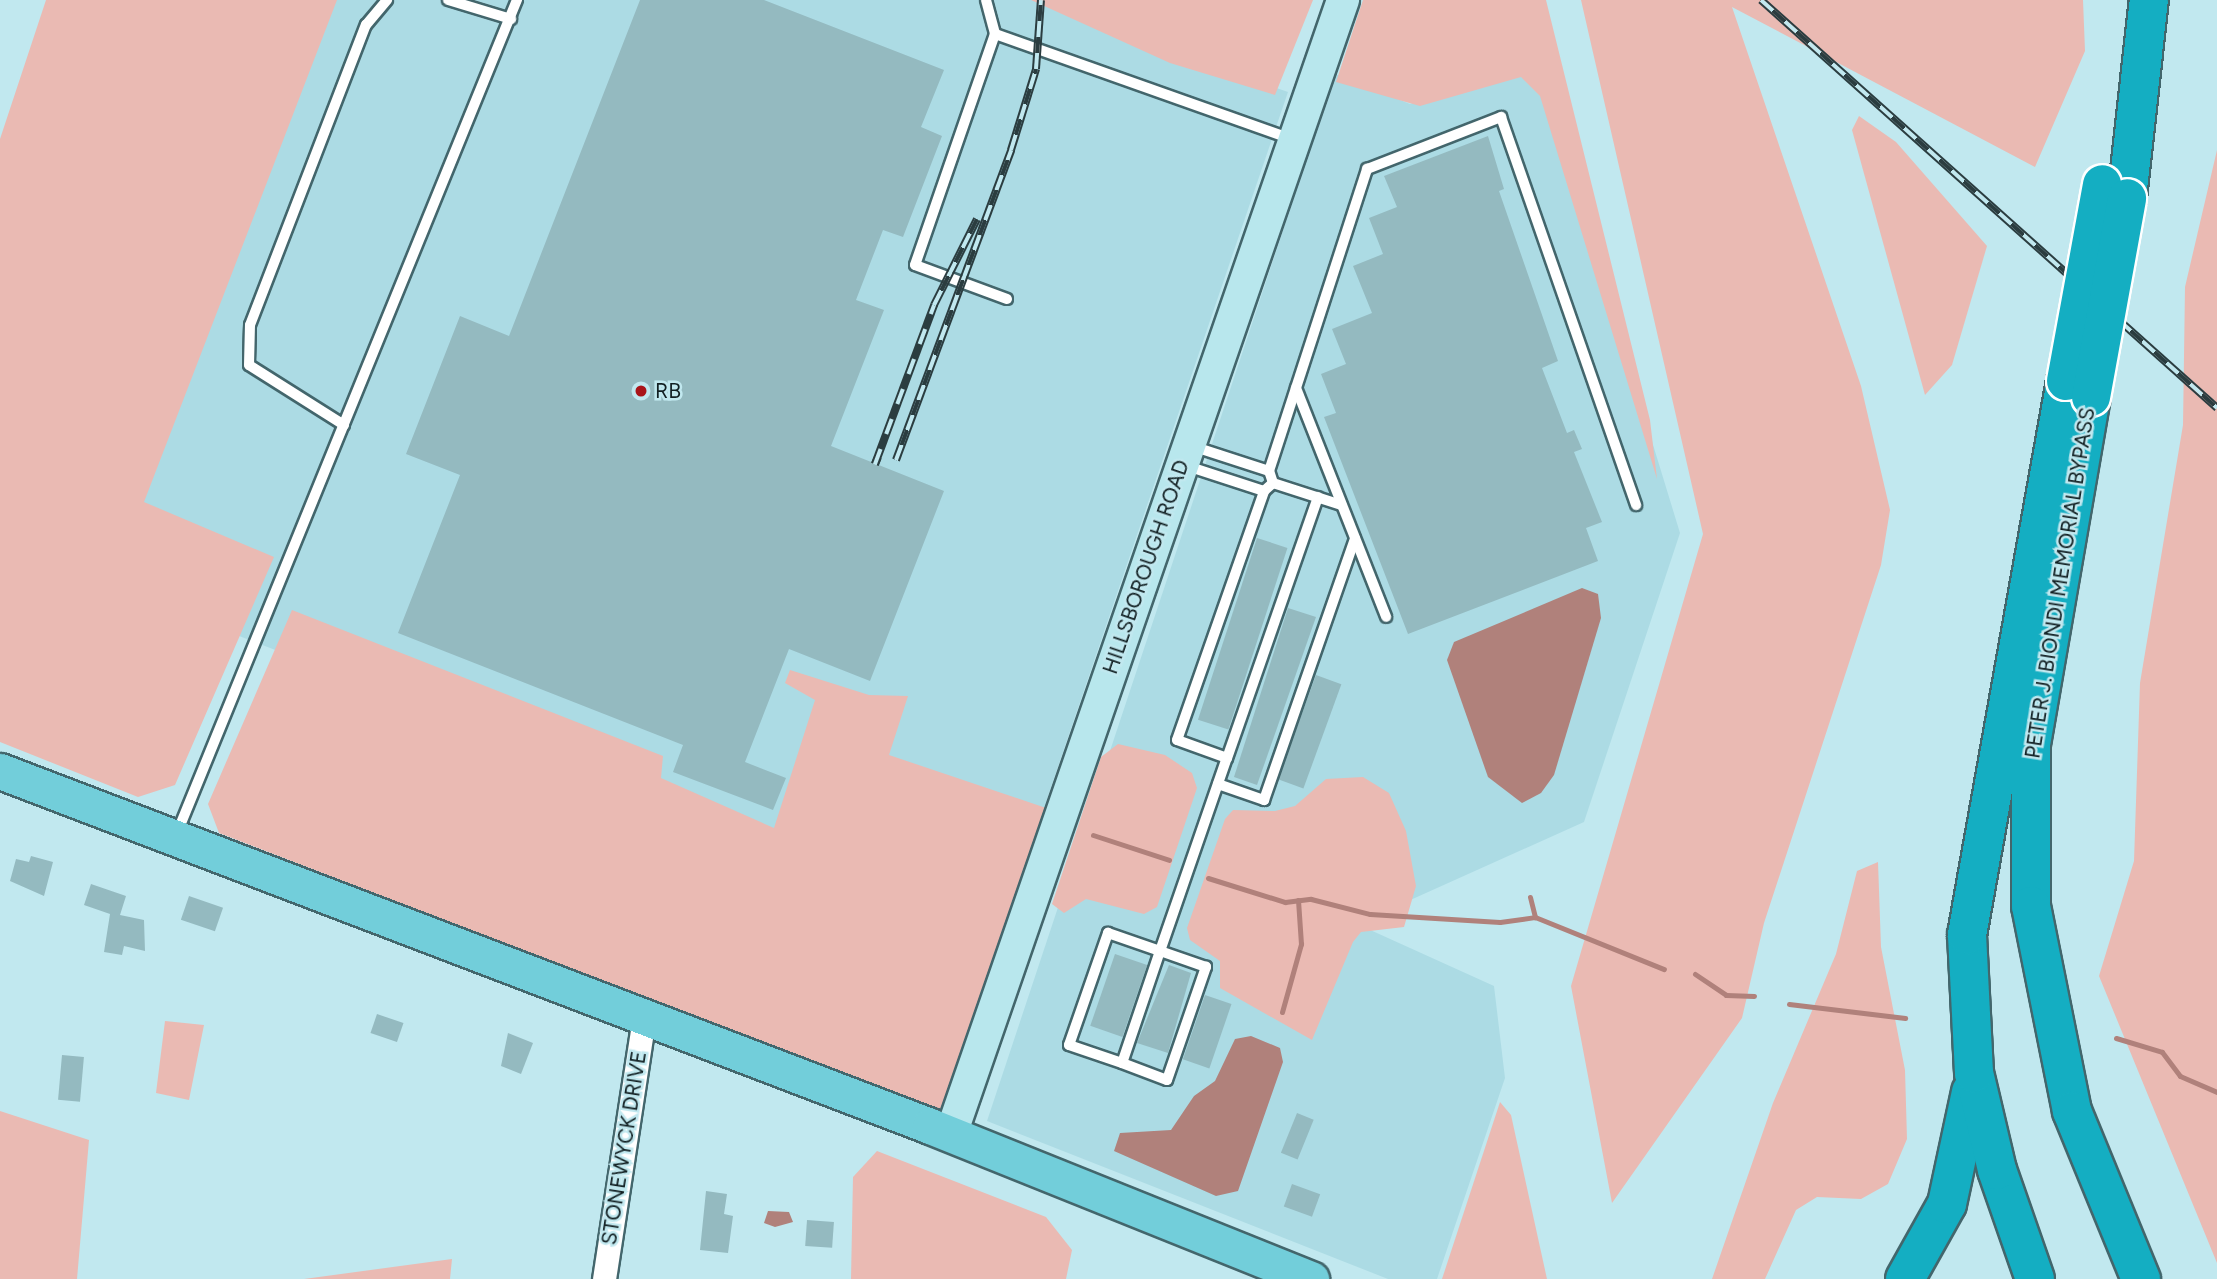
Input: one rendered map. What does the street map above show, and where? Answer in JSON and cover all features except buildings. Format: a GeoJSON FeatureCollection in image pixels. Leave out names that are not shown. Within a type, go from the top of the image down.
{"type":"FeatureCollection","features":[{"type":"Feature","properties":{"kind":"highway","name":"PETER J. BIONDI MEMORIAL BYPASS"},"geometry":{"type":"LineString","coordinates":[[2115,191],[2123,0]]}},
{"type":"Feature","properties":{"kind":"highway","name":"PETER J. BIONDI MEMORIAL BYPASS"},"geometry":{"type":"LineString","coordinates":[[2035,1279],[1997,1170],[1974,1073],[1967,935],[1974,881],[2079,389],[2149,0]]}},
{"type":"Feature","properties":{"kind":"highway","name":"PETER J. BIONDI MEMORIAL BYPASS"},"geometry":{"type":"LineString","coordinates":[[2079,389],[2031,745],[2031,906],[2072,1111],[2141,1279]]}},
{"type":"Feature","properties":{"kind":"highway"},"geometry":{"type":"LineString","coordinates":[[1905,1279],[1947,1204],[1974,1073]]}},
{"type":"Feature","properties":{"kind":"main road"},"geometry":{"type":"LineString","coordinates":[[0,771],[951,1134],[1290,1275]]}},
{"type":"Feature","properties":{"kind":"street","name":"HILLSBOROUGH ROAD"},"geometry":{"type":"LineString","coordinates":[[951,1134],[1343,0]]}},
{"type":"Feature","properties":{"kind":"street","name":"STONEWYCK DRIVE"},"geometry":{"type":"LineString","coordinates":[[604,1279],[644,1017]]}},
{"type":"Feature","properties":{"kind":"lane"},"geometry":{"type":"LineString","coordinates":[[344,425],[249,365],[250,325],[366,25],[387,0]]}},
{"type":"Feature","properties":{"kind":"lane"},"geometry":{"type":"LineString","coordinates":[[448,0],[511,19]]}},
{"type":"Feature","properties":{"kind":"lane"},"geometry":{"type":"LineString","coordinates":[[174,839],[517,0]]}},
{"type":"Feature","properties":{"kind":"lane"},"geometry":{"type":"LineString","coordinates":[[986,0],[995,33],[915,265],[1007,299]]}},
{"type":"Feature","properties":{"kind":"lane"},"geometry":{"type":"LineString","coordinates":[[995,33],[1293,140]]}},
{"type":"Feature","properties":{"kind":"lane"},"geometry":{"type":"LineString","coordinates":[[1227,758],[1177,740],[1269,487],[1269,471],[1367,169],[1501,117],[1636,505]]}},
{"type":"Feature","properties":{"kind":"lane"},"geometry":{"type":"LineString","coordinates":[[1296,388],[1385,617]]}},
{"type":"Feature","properties":{"kind":"lane"},"geometry":{"type":"LineString","coordinates":[[1185,454],[1269,471]]}},
{"type":"Feature","properties":{"kind":"lane"},"geometry":{"type":"LineString","coordinates":[[1185,454],[1269,487],[1318,497],[1341,505]]}},
{"type":"Feature","properties":{"kind":"lane"},"geometry":{"type":"LineString","coordinates":[[1122,1063],[1318,497]]}},
{"type":"Feature","properties":{"kind":"lane"},"geometry":{"type":"LineString","coordinates":[[1219,784],[1264,800],[1354,538]]}},
{"type":"Feature","properties":{"kind":"lane"},"geometry":{"type":"LineString","coordinates":[[1108,933],[1160,951],[1206,967],[1167,1080],[1069,1045],[1108,933]]}},
{"type":"Feature","properties":{"kind":"shaded area"},"geometry":{"type":"Polygon","coordinates":[[[46,0],[337,0],[144,502],[274,557],[175,785],[138,797],[0,742],[0,139],[46,0]]]}},
{"type":"Feature","properties":{"kind":"shaded area"},"geometry":{"type":"Polygon","coordinates":[[[303,0],[1059,0],[1067,14],[1288,92],[1002,931],[89,578],[303,0]]]}},
{"type":"Feature","properties":{"kind":"shaded area"},"geometry":{"type":"Polygon","coordinates":[[[1031,0],[1313,0],[1275,95],[1170,63],[1031,0]]]}},
{"type":"Feature","properties":{"kind":"shaded area"},"geometry":{"type":"Polygon","coordinates":[[[1363,0],[1546,0],[1650,420],[1657,479],[1540,96],[1521,77],[1420,106],[1336,82],[1363,0]]]}},
{"type":"Feature","properties":{"kind":"shaded area"},"geometry":{"type":"Polygon","coordinates":[[[1581,0],[2083,0],[2085,51],[2035,167],[1732,7],[1861,386],[1890,510],[1881,565],[1764,923],[1742,1018],[1612,1203],[1571,986],[1703,534],[1581,0]]]}},
{"type":"Feature","properties":{"kind":"shaded area"},"geometry":{"type":"Polygon","coordinates":[[[1536,62],[1680,533],[1584,822],[1357,924],[1494,986],[1505,1078],[1437,1279],[1388,1279],[987,1121],[1335,74],[1410,104],[1536,62]]]}},
{"type":"Feature","properties":{"kind":"shaded area"},"geometry":{"type":"Polygon","coordinates":[[[1859,116],[1896,142],[1987,246],[1952,365],[1925,395],[1852,130],[1859,116]]]}},
{"type":"Feature","properties":{"kind":"shaded area"},"geometry":{"type":"Polygon","coordinates":[[[2217,150],[2217,1263],[2099,976],[2134,861],[2140,683],[2183,425],[2185,287],[2217,150]]]}},
{"type":"Feature","properties":{"kind":"shaded area"},"geometry":{"type":"Polygon","coordinates":[[[1582,588],[1598,594],[1601,618],[1554,775],[1541,793],[1522,803],[1488,777],[1447,660],[1454,642],[1582,588]]]}},
{"type":"Feature","properties":{"kind":"shaded area"},"geometry":{"type":"Polygon","coordinates":[[[292,610],[663,756],[661,778],[774,828],[815,700],[785,683],[790,670],[869,695],[908,696],[889,755],[1049,809],[944,1113],[219,833],[208,804],[292,610]]]}},
{"type":"Feature","properties":{"kind":"shaded area"},"geometry":{"type":"Polygon","coordinates":[[[1118,744],[1165,755],[1192,773],[1197,788],[1157,907],[1144,914],[1086,899],[1064,913],[1052,904],[1101,757],[1118,744]]]}},
{"type":"Feature","properties":{"kind":"shaded area"},"geometry":{"type":"Polygon","coordinates":[[[1363,777],[1389,793],[1406,831],[1416,886],[1404,927],[1361,932],[1353,942],[1312,1040],[1220,988],[1220,961],[1190,940],[1187,928],[1225,819],[1233,810],[1275,811],[1295,806],[1326,779],[1363,777]]]}},
{"type":"Feature","properties":{"kind":"shaded area"},"geometry":{"type":"Polygon","coordinates":[[[1878,862],[1881,947],[1905,1070],[1907,1139],[1888,1184],[1861,1199],[1817,1197],[1796,1210],[1765,1279],[1712,1279],[1773,1103],[1836,954],[1857,871],[1878,862]]]}},
{"type":"Feature","properties":{"kind":"shaded area"},"geometry":{"type":"Polygon","coordinates":[[[165,1021],[204,1025],[189,1100],[156,1093],[165,1021]]]}},
{"type":"Feature","properties":{"kind":"shaded area"},"geometry":{"type":"Polygon","coordinates":[[[1251,1036],[1280,1048],[1283,1062],[1238,1191],[1216,1196],[1114,1151],[1120,1133],[1171,1130],[1194,1096],[1215,1081],[1235,1039],[1251,1036]]]}},
{"type":"Feature","properties":{"kind":"shaded area"},"geometry":{"type":"Polygon","coordinates":[[[1500,1102],[1511,1115],[1547,1279],[1442,1279],[1500,1102]]]}},
{"type":"Feature","properties":{"kind":"shaded area"},"geometry":{"type":"Polygon","coordinates":[[[0,1111],[89,1140],[77,1279],[0,1279],[0,1111]]]}},
{"type":"Feature","properties":{"kind":"shaded area"},"geometry":{"type":"Polygon","coordinates":[[[877,1151],[1046,1217],[1072,1250],[1066,1279],[851,1279],[853,1177],[877,1151]]]}},
{"type":"Feature","properties":{"kind":"shaded area"},"geometry":{"type":"Polygon","coordinates":[[[768,1211],[789,1212],[793,1222],[775,1227],[764,1223],[768,1211]]]}},
{"type":"Feature","properties":{"kind":"shaded area"},"geometry":{"type":"Polygon","coordinates":[[[452,1259],[450,1279],[304,1279],[452,1259]]]}},
{"type":"Feature","properties":{"kind":"waterway"},"geometry":{"type":"LineString","coordinates":[[1093,835],[1169,860]]}},
{"type":"Feature","properties":{"kind":"waterway"},"geometry":{"type":"LineString","coordinates":[[1208,878],[1285,902],[1311,899],[1370,914],[1500,922],[1535,917],[1664,969]]}},
{"type":"Feature","properties":{"kind":"waterway"},"geometry":{"type":"LineString","coordinates":[[1530,897],[1535,917]]}},
{"type":"Feature","properties":{"kind":"waterway"},"geometry":{"type":"LineString","coordinates":[[1282,1012],[1301,944],[1298,900]]}},
{"type":"Feature","properties":{"kind":"waterway"},"geometry":{"type":"LineString","coordinates":[[1695,974],[1726,995],[1754,996]]}},
{"type":"Feature","properties":{"kind":"waterway"},"geometry":{"type":"LineString","coordinates":[[1789,1004],[1905,1018]]}},
{"type":"Feature","properties":{"kind":"waterway"},"geometry":{"type":"LineString","coordinates":[[2116,1038],[2162,1052],[2180,1076],[2217,1092]]}},
{"type":"Feature","properties":{"kind":"railway"},"geometry":{"type":"LineString","coordinates":[[896,460],[1011,150],[1036,69],[1041,0]]}},
{"type":"Feature","properties":{"kind":"railway"},"geometry":{"type":"LineString","coordinates":[[1761,0],[2217,408]]}},
{"type":"Feature","properties":{"kind":"railway"},"geometry":{"type":"LineString","coordinates":[[878,457],[875,464],[934,305],[977,219]]}},
{"type":"Feature","properties":{"kind":"place","name":"RB"},"geometry":{"type":"Point","coordinates":[641,391]}}]}
